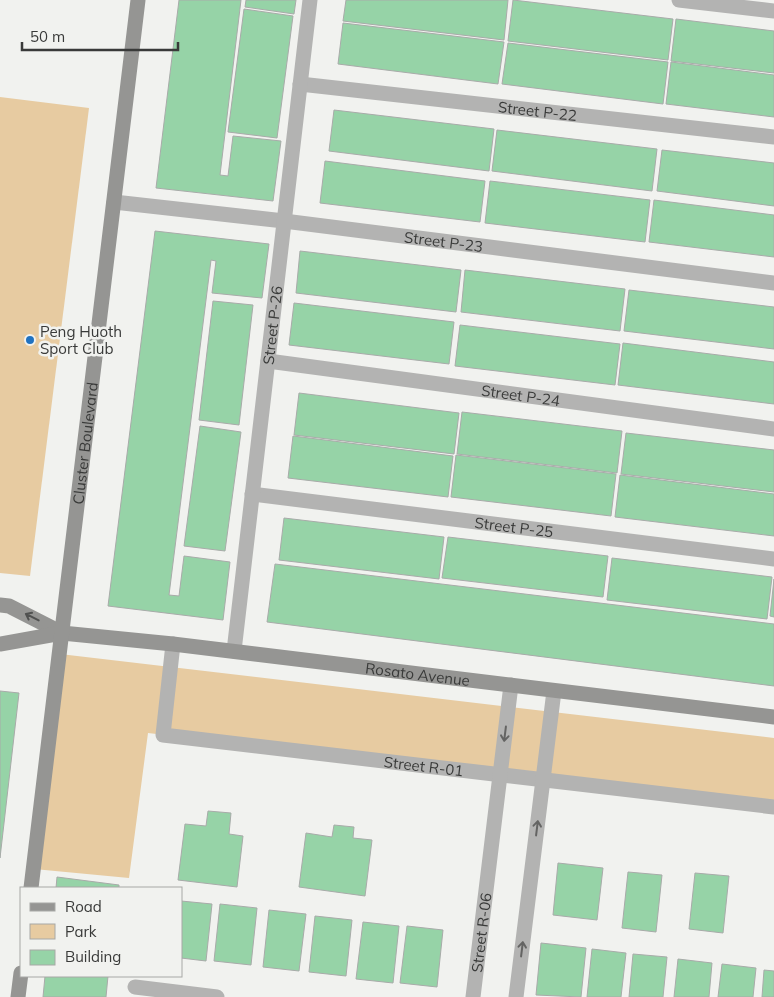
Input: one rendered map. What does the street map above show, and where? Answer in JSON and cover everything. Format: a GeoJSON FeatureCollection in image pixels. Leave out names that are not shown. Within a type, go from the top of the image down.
{"type":"FeatureCollection","features":[{"type":"Feature","properties":{"kind":"street","name":"Cluster Boulevard"},"geometry":{"type":"LineString","coordinates":[[32,887],[138,0]]}},
{"type":"Feature","properties":{"kind":"street","name":"Street P-26"},"geometry":{"type":"LineString","coordinates":[[234,652],[310,0]]}},
{"type":"Feature","properties":{"kind":"street"},"geometry":{"type":"LineString","coordinates":[[679,0],[774,11]]}},
{"type":"Feature","properties":{"kind":"street","name":"Street P-22"},"geometry":{"type":"LineString","coordinates":[[300,84],[774,137]]}},
{"type":"Feature","properties":{"kind":"street","name":"Street P-23"},"geometry":{"type":"LineString","coordinates":[[114,202],[284,221],[774,283]]}},
{"type":"Feature","properties":{"kind":"street","name":"Street P-24"},"geometry":{"type":"LineString","coordinates":[[268,361],[774,429]]}},
{"type":"Feature","properties":{"kind":"street","name":"Street P-25"},"geometry":{"type":"LineString","coordinates":[[252,494],[774,559]]}},
{"type":"Feature","properties":{"kind":"street","name":"Rosato Avenue"},"geometry":{"type":"LineString","coordinates":[[0,605],[9,606],[62,633]]}},
{"type":"Feature","properties":{"kind":"street","name":"Rosato Avenue"},"geometry":{"type":"LineString","coordinates":[[0,644],[62,633],[173,644],[774,717]]}},
{"type":"Feature","properties":{"kind":"street","name":"Street R-01"},"geometry":{"type":"LineString","coordinates":[[173,644],[162,735],[774,807]]}},
{"type":"Feature","properties":{"kind":"street","name":"Street R-06"},"geometry":{"type":"LineString","coordinates":[[473,997],[511,685]]}},
{"type":"Feature","properties":{"kind":"street"},"geometry":{"type":"LineString","coordinates":[[516,997],[554,690]]}},
{"type":"Feature","properties":{"kind":"street"},"geometry":{"type":"LineString","coordinates":[[18,997],[20,977]]}},
{"type":"Feature","properties":{"kind":"street"},"geometry":{"type":"LineString","coordinates":[[134,987],[209,996]]}},
{"type":"Feature","properties":{"kind":"green space","name":"Peng Huoth Sport Club"},"geometry":{"type":"Polygon","coordinates":[[[0,97],[89,108],[30,576],[0,573],[0,97]]]}},
{"type":"Feature","properties":{"kind":"green space"},"geometry":{"type":"Polygon","coordinates":[[[60,654],[774,738],[774,807],[148,733],[129,878],[34,869],[60,654]]]}},
{"type":"Feature","properties":{"kind":"building"},"geometry":{"type":"Polygon","coordinates":[[[179,0],[241,0],[220,175],[228,176],[233,136],[281,141],[273,201],[156,188],[179,0]]]}},
{"type":"Feature","properties":{"kind":"building"},"geometry":{"type":"Polygon","coordinates":[[[246,0],[296,0],[294,14],[245,7],[246,0]]]}},
{"type":"Feature","properties":{"kind":"building"},"geometry":{"type":"Polygon","coordinates":[[[346,0],[508,0],[504,40],[343,21],[346,0]]]}},
{"type":"Feature","properties":{"kind":"building"},"geometry":{"type":"Polygon","coordinates":[[[513,0],[673,19],[668,60],[508,41],[513,0]]]}},
{"type":"Feature","properties":{"kind":"building"},"geometry":{"type":"Polygon","coordinates":[[[244,9],[293,16],[277,138],[228,132],[244,9]]]}},
{"type":"Feature","properties":{"kind":"building"},"geometry":{"type":"Polygon","coordinates":[[[676,19],[774,31],[774,73],[671,61],[676,19]]]}},
{"type":"Feature","properties":{"kind":"building"},"geometry":{"type":"Polygon","coordinates":[[[343,23],[504,42],[498,84],[338,64],[343,23]]]}},
{"type":"Feature","properties":{"kind":"building"},"geometry":{"type":"Polygon","coordinates":[[[508,43],[668,62],[663,104],[502,84],[508,43]]]}},
{"type":"Feature","properties":{"kind":"building"},"geometry":{"type":"Polygon","coordinates":[[[671,62],[774,75],[774,117],[666,104],[671,62]]]}},
{"type":"Feature","properties":{"kind":"building"},"geometry":{"type":"Polygon","coordinates":[[[334,110],[494,129],[489,171],[329,151],[334,110]]]}},
{"type":"Feature","properties":{"kind":"building"},"geometry":{"type":"Polygon","coordinates":[[[497,130],[657,149],[652,191],[492,171],[497,130]]]}},
{"type":"Feature","properties":{"kind":"building"},"geometry":{"type":"Polygon","coordinates":[[[662,150],[774,163],[774,206],[657,191],[662,150]]]}},
{"type":"Feature","properties":{"kind":"building"},"geometry":{"type":"Polygon","coordinates":[[[325,161],[485,181],[480,222],[320,203],[325,161]]]}},
{"type":"Feature","properties":{"kind":"building"},"geometry":{"type":"Polygon","coordinates":[[[490,181],[650,200],[645,242],[485,223],[490,181]]]}},
{"type":"Feature","properties":{"kind":"building"},"geometry":{"type":"Polygon","coordinates":[[[654,200],[774,215],[774,257],[649,242],[654,200]]]}},
{"type":"Feature","properties":{"kind":"building"},"geometry":{"type":"Polygon","coordinates":[[[155,231],[269,244],[262,298],[212,293],[216,261],[211,260],[169,595],[179,596],[184,556],[230,562],[223,620],[108,606],[155,231]]]}},
{"type":"Feature","properties":{"kind":"building"},"geometry":{"type":"Polygon","coordinates":[[[300,251],[461,270],[456,312],[296,293],[300,251]]]}},
{"type":"Feature","properties":{"kind":"building"},"geometry":{"type":"Polygon","coordinates":[[[465,270],[625,289],[620,331],[461,312],[465,270]]]}},
{"type":"Feature","properties":{"kind":"building"},"geometry":{"type":"Polygon","coordinates":[[[629,290],[774,307],[774,349],[624,331],[629,290]]]}},
{"type":"Feature","properties":{"kind":"building"},"geometry":{"type":"Polygon","coordinates":[[[213,301],[253,305],[239,425],[199,420],[213,301]]]}},
{"type":"Feature","properties":{"kind":"building"},"geometry":{"type":"Polygon","coordinates":[[[294,303],[454,322],[449,364],[289,345],[294,303]]]}},
{"type":"Feature","properties":{"kind":"building"},"geometry":{"type":"Polygon","coordinates":[[[460,325],[620,344],[615,385],[455,366],[460,325]]]}},
{"type":"Feature","properties":{"kind":"building"},"geometry":{"type":"Polygon","coordinates":[[[623,343],[774,362],[774,404],[618,385],[623,343]]]}},
{"type":"Feature","properties":{"kind":"building"},"geometry":{"type":"Polygon","coordinates":[[[299,393],[459,413],[454,454],[294,435],[299,393]]]}},
{"type":"Feature","properties":{"kind":"building"},"geometry":{"type":"Polygon","coordinates":[[[462,412],[622,431],[617,473],[457,454],[462,412]]]}},
{"type":"Feature","properties":{"kind":"building"},"geometry":{"type":"Polygon","coordinates":[[[200,426],[241,432],[225,551],[184,546],[200,426]]]}},
{"type":"Feature","properties":{"kind":"building"},"geometry":{"type":"Polygon","coordinates":[[[626,433],[774,450],[774,492],[621,474],[626,433]]]}},
{"type":"Feature","properties":{"kind":"building"},"geometry":{"type":"Polygon","coordinates":[[[293,436],[453,456],[448,497],[288,478],[293,436]]]}},
{"type":"Feature","properties":{"kind":"building"},"geometry":{"type":"Polygon","coordinates":[[[456,455],[616,474],[611,516],[451,497],[456,455]]]}},
{"type":"Feature","properties":{"kind":"building"},"geometry":{"type":"Polygon","coordinates":[[[620,475],[774,494],[774,536],[615,517],[620,475]]]}},
{"type":"Feature","properties":{"kind":"building"},"geometry":{"type":"Polygon","coordinates":[[[284,518],[444,537],[439,579],[279,560],[284,518]]]}},
{"type":"Feature","properties":{"kind":"building"},"geometry":{"type":"Polygon","coordinates":[[[448,537],[608,556],[603,597],[442,578],[448,537]]]}},
{"type":"Feature","properties":{"kind":"building"},"geometry":{"type":"Polygon","coordinates":[[[612,558],[772,577],[767,619],[607,600],[612,558]]]}},
{"type":"Feature","properties":{"kind":"building"},"geometry":{"type":"Polygon","coordinates":[[[275,564],[774,624],[774,686],[267,622],[275,564]]]}},
{"type":"Feature","properties":{"kind":"building"},"geometry":{"type":"Polygon","coordinates":[[[774,579],[774,617],[770,616],[774,579]]]}},
{"type":"Feature","properties":{"kind":"building"},"geometry":{"type":"Polygon","coordinates":[[[0,691],[19,693],[0,858],[0,691]]]}},
{"type":"Feature","properties":{"kind":"building"},"geometry":{"type":"Polygon","coordinates":[[[208,811],[231,813],[229,834],[243,836],[237,887],[178,880],[185,824],[206,826],[208,811]]]}},
{"type":"Feature","properties":{"kind":"building"},"geometry":{"type":"Polygon","coordinates":[[[334,825],[354,827],[353,838],[372,840],[365,896],[299,887],[306,833],[332,837],[334,825]]]}},
{"type":"Feature","properties":{"kind":"building"},"geometry":{"type":"Polygon","coordinates":[[[558,863],[603,868],[597,920],[553,915],[558,863]]]}},
{"type":"Feature","properties":{"kind":"building"},"geometry":{"type":"Polygon","coordinates":[[[628,872],[662,875],[656,932],[622,928],[628,872]]]}},
{"type":"Feature","properties":{"kind":"building"},"geometry":{"type":"Polygon","coordinates":[[[695,873],[729,876],[723,933],[689,929],[695,873]]]}},
{"type":"Feature","properties":{"kind":"building"},"geometry":{"type":"Polygon","coordinates":[[[57,877],[119,885],[119,887],[56,887],[57,877]]]}},
{"type":"Feature","properties":{"kind":"building"},"geometry":{"type":"Polygon","coordinates":[[[182,901],[212,904],[206,961],[182,958],[182,901]]]}},
{"type":"Feature","properties":{"kind":"building"},"geometry":{"type":"Polygon","coordinates":[[[220,904],[257,908],[251,965],[214,961],[220,904]]]}},
{"type":"Feature","properties":{"kind":"building"},"geometry":{"type":"Polygon","coordinates":[[[269,910],[306,914],[299,971],[263,967],[269,910]]]}},
{"type":"Feature","properties":{"kind":"building"},"geometry":{"type":"Polygon","coordinates":[[[315,916],[352,920],[346,976],[309,972],[315,916]]]}},
{"type":"Feature","properties":{"kind":"building"},"geometry":{"type":"Polygon","coordinates":[[[363,922],[399,926],[393,983],[356,979],[363,922]]]}},
{"type":"Feature","properties":{"kind":"building"},"geometry":{"type":"Polygon","coordinates":[[[407,926],[443,930],[437,987],[400,983],[407,926]]]}},
{"type":"Feature","properties":{"kind":"building"},"geometry":{"type":"Polygon","coordinates":[[[541,943],[586,948],[581,997],[536,995],[541,943]]]}},
{"type":"Feature","properties":{"kind":"building"},"geometry":{"type":"Polygon","coordinates":[[[592,949],[626,953],[621,997],[587,997],[592,949]]]}},
{"type":"Feature","properties":{"kind":"building"},"geometry":{"type":"Polygon","coordinates":[[[633,954],[667,957],[663,997],[629,997],[633,954]]]}},
{"type":"Feature","properties":{"kind":"building"},"geometry":{"type":"Polygon","coordinates":[[[678,959],[712,963],[709,997],[674,997],[678,959]]]}},
{"type":"Feature","properties":{"kind":"building"},"geometry":{"type":"Polygon","coordinates":[[[722,964],[756,968],[753,997],[718,997],[722,964]]]}},
{"type":"Feature","properties":{"kind":"building"},"geometry":{"type":"Polygon","coordinates":[[[764,970],[774,971],[774,997],[762,997],[764,970]]]}},
{"type":"Feature","properties":{"kind":"building"},"geometry":{"type":"Polygon","coordinates":[[[45,977],[108,977],[106,997],[43,997],[45,977]]]}},
{"type":"Feature","properties":{"kind":"place","name":"Peng Huoth Sport Club"},"geometry":{"type":"Point","coordinates":[30,340]}}]}
